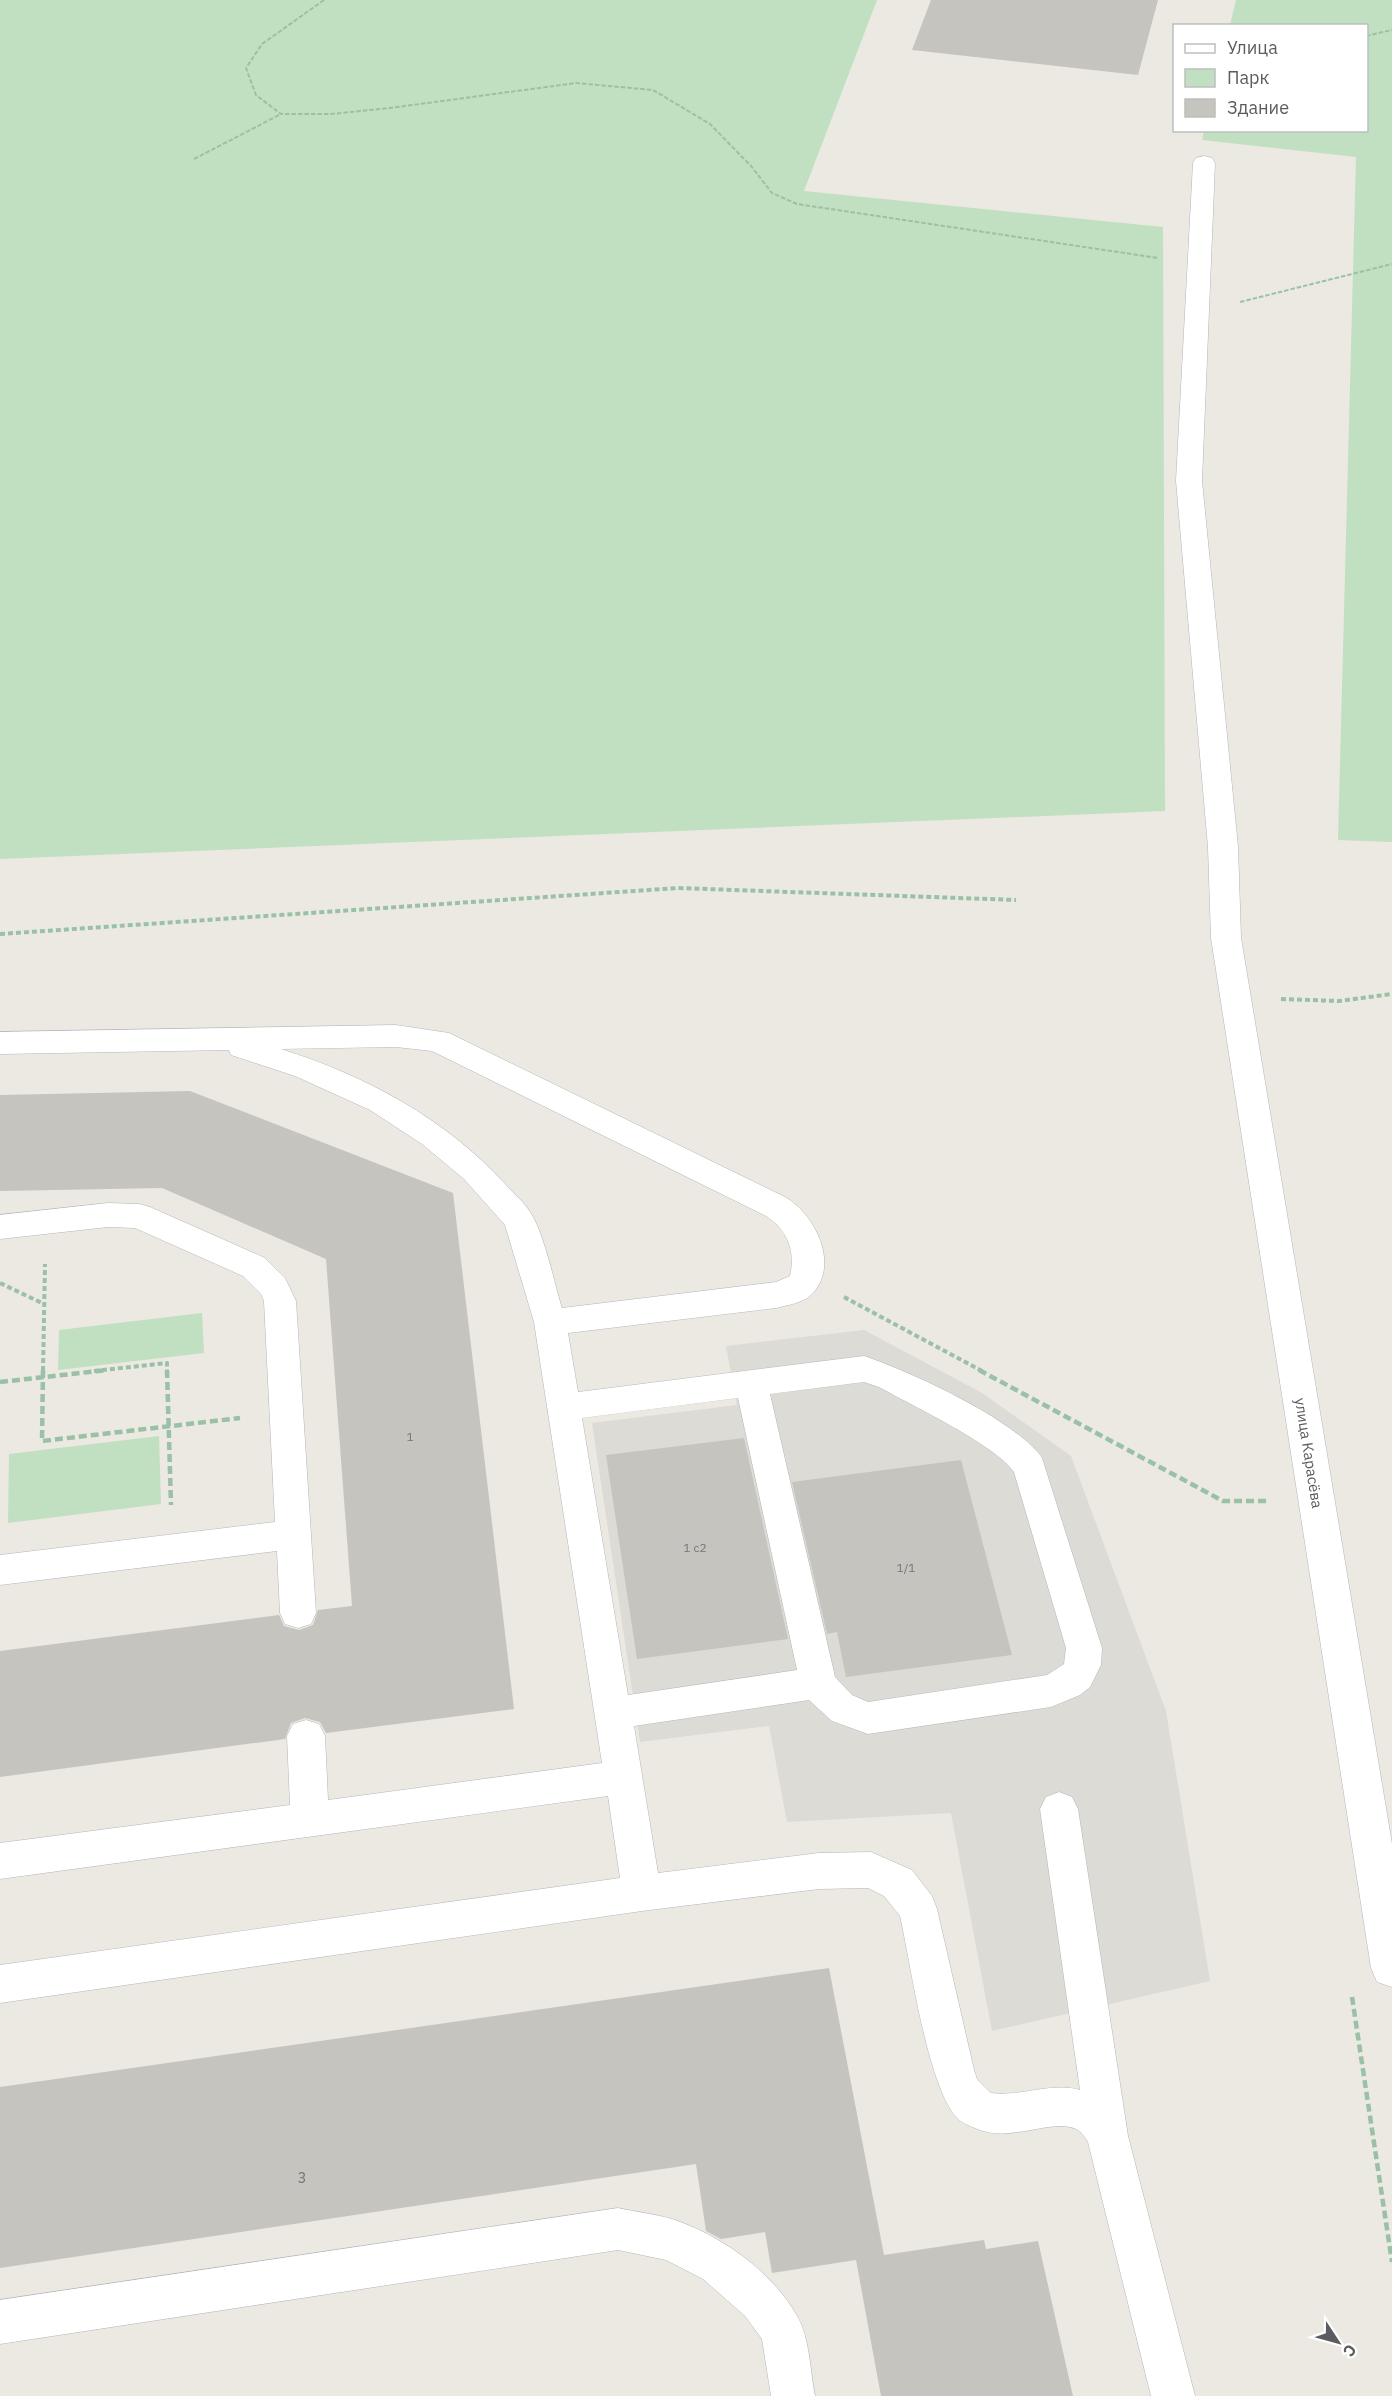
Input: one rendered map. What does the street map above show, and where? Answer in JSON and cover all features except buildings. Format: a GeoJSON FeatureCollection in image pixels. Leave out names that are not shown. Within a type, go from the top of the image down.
{"type":"FeatureCollection","features":[{"type":"Feature","properties":{"kind":"street","name":"улица Карасёва"},"geometry":{"type":"LineString","coordinates":[[1204,163],[1199,312],[1189,481],[1222,847],[1226,938],[1392,1968]]}},
{"type":"Feature","properties":{"kind":"lane"},"geometry":{"type":"LineString","coordinates":[[0,1043],[417,1037],[453,1047],[782,1210],[800,1231],[808,1268],[807,1277],[797,1289],[776,1295],[550,1322]]}},
{"type":"Feature","properties":{"kind":"lane"},"geometry":{"type":"LineString","coordinates":[[219,1039],[306,1068],[381,1102],[433,1136],[475,1171],[519,1220],[550,1322],[642,1893]]}},
{"type":"Feature","properties":{"kind":"lane"},"geometry":{"type":"LineString","coordinates":[[0,1227],[108,1215],[139,1216],[254,1267],[274,1287],[280,1301],[298,1613]]}},
{"type":"Feature","properties":{"kind":"lane"},"geometry":{"type":"LineString","coordinates":[[564,1407],[848,1369],[875,1371],[1013,1447],[1030,1468],[1084,1648],[1084,1665],[1075,1680],[1051,1691],[868,1718],[848,1713],[830,1701],[818,1683],[751,1382]]}},
{"type":"Feature","properties":{"kind":"lane"},"geometry":{"type":"LineString","coordinates":[[0,1570],[293,1534]]}},
{"type":"Feature","properties":{"kind":"lane"},"geometry":{"type":"LineString","coordinates":[[613,1713],[818,1683]]}},
{"type":"Feature","properties":{"kind":"lane"},"geometry":{"type":"LineString","coordinates":[[306,1736],[310,1819]]}},
{"type":"Feature","properties":{"kind":"lane"},"geometry":{"type":"LineString","coordinates":[[0,1861],[624,1777]]}},
{"type":"Feature","properties":{"kind":"lane"},"geometry":{"type":"LineString","coordinates":[[1059,1809],[1107,2136],[1173,2396]]}},
{"type":"Feature","properties":{"kind":"lane"},"geometry":{"type":"LineString","coordinates":[[0,1984],[642,1893],[819,1871],[871,1870],[898,1884],[918,1909],[954,2070],[963,2093],[978,2109],[1001,2116],[1065,2107],[1086,2112],[1098,2121],[1107,2136]]}},
{"type":"Feature","properties":{"kind":"lane"},"geometry":{"type":"LineString","coordinates":[[0,2322],[618,2229],[671,2240],[699,2254],[718,2264],[760,2301],[782,2331],[793,2396]]}},
{"type":"Feature","properties":{"kind":"path"},"geometry":{"type":"LineString","coordinates":[[280,114],[256,95],[246,68],[262,44],[324,0]]}},
{"type":"Feature","properties":{"kind":"path"},"geometry":{"type":"LineString","coordinates":[[1368,36],[1392,30]]}},
{"type":"Feature","properties":{"kind":"path"},"geometry":{"type":"LineString","coordinates":[[194,159],[280,114],[331,114],[390,108],[576,83],[653,90],[710,124],[751,166],[772,193],[797,204],[1145,255],[1179,263],[1200,276]]}},
{"type":"Feature","properties":{"kind":"path"},"geometry":{"type":"LineString","coordinates":[[1199,312],[1392,264]]}},
{"type":"Feature","properties":{"kind":"path"},"geometry":{"type":"LineString","coordinates":[[0,934],[678,888],[1016,900]]}},
{"type":"Feature","properties":{"kind":"path"},"geometry":{"type":"LineString","coordinates":[[1235,997],[1339,1001],[1392,994]]}},
{"type":"Feature","properties":{"kind":"path"},"geometry":{"type":"LineString","coordinates":[[45,1222],[42,1441],[287,1412]]}},
{"type":"Feature","properties":{"kind":"path"},"geometry":{"type":"LineString","coordinates":[[807,1277],[1223,1501],[1317,1501]]}},
{"type":"Feature","properties":{"kind":"path"},"geometry":{"type":"LineString","coordinates":[[0,1283],[44,1304]]}},
{"type":"Feature","properties":{"kind":"path"},"geometry":{"type":"LineString","coordinates":[[0,1382],[167,1362],[172,1549]]}},
{"type":"Feature","properties":{"kind":"shaded area"},"geometry":{"type":"Polygon","coordinates":[[[864,1330],[982,1393],[1071,1456],[1166,1711],[1210,1981],[992,2031],[951,1813],[787,1822],[769,1726],[640,1742],[592,1423],[737,1405],[726,1346],[864,1330]]]}},
{"type":"Feature","properties":{"kind":"green space"},"geometry":{"type":"Polygon","coordinates":[[[0,0],[877,0],[804,191],[1163,227],[1165,811],[0,859],[0,0]]]}},
{"type":"Feature","properties":{"kind":"green space"},"geometry":{"type":"Polygon","coordinates":[[[1236,0],[1392,0],[1392,842],[1338,840],[1356,157],[1202,140],[1204,132],[1368,132],[1368,24],[1230,24],[1236,0]]]}},
{"type":"Feature","properties":{"kind":"green space"},"geometry":{"type":"Polygon","coordinates":[[[202,1313],[204,1353],[58,1370],[59,1330],[202,1313]]]}},
{"type":"Feature","properties":{"kind":"green space"},"geometry":{"type":"Polygon","coordinates":[[[159,1436],[161,1504],[8,1523],[9,1454],[159,1436]]]}}]}
